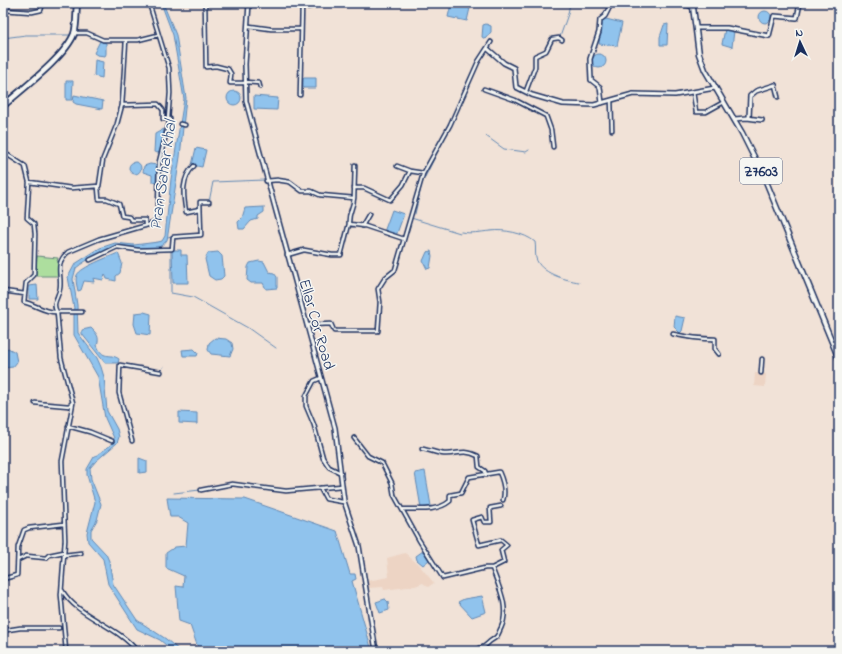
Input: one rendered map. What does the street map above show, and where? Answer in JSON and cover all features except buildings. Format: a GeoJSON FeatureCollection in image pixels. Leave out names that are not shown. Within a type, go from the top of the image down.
{"type":"FeatureCollection","features":[{"type":"Feature","properties":{"kind":"highway"},"geometry":{"type":"LineString","coordinates":[[3,106],[48,67],[74,33],[77,3]]}},
{"type":"Feature","properties":{"kind":"main road","name":"Ellar Cor Road"},"geometry":{"type":"LineString","coordinates":[[249,3],[244,83],[246,101],[266,181],[335,428],[344,501],[359,546],[376,651]]}},
{"type":"Feature","properties":{"kind":"main road","name":"Z7603"},"geometry":{"type":"LineString","coordinates":[[669,3],[693,7],[699,54],[705,70],[734,119],[765,179],[839,359]]}},
{"type":"Feature","properties":{"kind":"main road"},"geometry":{"type":"LineString","coordinates":[[696,28],[726,28],[769,36],[774,16],[797,18],[800,3]]}},
{"type":"Feature","properties":{"kind":"main road"},"geometry":{"type":"LineString","coordinates":[[602,103],[600,87],[591,80],[589,63],[599,32],[600,20],[605,16],[611,5]]}},
{"type":"Feature","properties":{"kind":"main road"},"geometry":{"type":"LineString","coordinates":[[488,49],[504,63],[514,68],[516,87],[532,95],[563,104],[594,105],[633,94],[675,95],[716,88]]}},
{"type":"Feature","properties":{"kind":"main road"},"geometry":{"type":"LineString","coordinates":[[749,118],[750,96],[765,87],[775,86]]}},
{"type":"Feature","properties":{"kind":"main road"},"geometry":{"type":"LineString","coordinates":[[734,119],[749,118],[762,120]]}},
{"type":"Feature","properties":{"kind":"street"},"geometry":{"type":"LineString","coordinates":[[3,10],[32,12],[41,10],[43,3]]}},
{"type":"Feature","properties":{"kind":"street"},"geometry":{"type":"LineString","coordinates":[[66,651],[62,589],[64,524],[62,461],[73,403],[62,358],[58,312],[55,308],[55,299],[60,287],[58,273],[64,255],[68,252],[99,240],[154,223],[158,213],[159,162],[168,123],[170,122],[170,119],[168,119],[170,93],[169,68],[148,3]]}},
{"type":"Feature","properties":{"kind":"street"},"geometry":{"type":"LineString","coordinates":[[205,3],[206,67],[216,66],[228,68],[231,74],[230,83],[260,83],[260,86]]}},
{"type":"Feature","properties":{"kind":"street"},"geometry":{"type":"LineString","coordinates":[[277,3],[302,6],[328,3]]}},
{"type":"Feature","properties":{"kind":"street"},"geometry":{"type":"LineString","coordinates":[[300,95],[302,6]]}},
{"type":"Feature","properties":{"kind":"street"},"geometry":{"type":"LineString","coordinates":[[248,26],[271,29],[301,29]]}},
{"type":"Feature","properties":{"kind":"street"},"geometry":{"type":"LineString","coordinates":[[74,33],[87,33],[103,40],[138,40],[159,34]]}},
{"type":"Feature","properties":{"kind":"street"},"geometry":{"type":"LineString","coordinates":[[526,91],[535,67],[535,56],[546,51],[551,39],[561,39]]}},
{"type":"Feature","properties":{"kind":"street"},"geometry":{"type":"LineString","coordinates":[[126,40],[122,105],[117,124],[103,159],[98,187],[99,199],[107,198],[119,204],[122,216],[129,217],[131,220],[145,220],[145,226]]}},
{"type":"Feature","properties":{"kind":"street"},"geometry":{"type":"LineString","coordinates":[[306,325],[331,324],[334,331],[378,331],[380,302],[378,289],[386,278],[395,270],[424,173],[450,125],[478,62],[488,49],[491,42]]}},
{"type":"Feature","properties":{"kind":"street"},"geometry":{"type":"LineString","coordinates":[[775,86],[778,97]]}},
{"type":"Feature","properties":{"kind":"street"},"geometry":{"type":"LineString","coordinates":[[484,89],[515,100],[546,116],[551,130],[553,146]]}},
{"type":"Feature","properties":{"kind":"street"},"geometry":{"type":"LineString","coordinates":[[693,92],[696,112],[706,112],[724,102]]}},
{"type":"Feature","properties":{"kind":"street"},"geometry":{"type":"LineString","coordinates":[[611,101],[612,130]]}},
{"type":"Feature","properties":{"kind":"street"},"geometry":{"type":"LineString","coordinates":[[122,105],[158,104],[163,110],[163,119],[168,119]]}},
{"type":"Feature","properties":{"kind":"street"},"geometry":{"type":"LineString","coordinates":[[180,124],[185,125]]}},
{"type":"Feature","properties":{"kind":"street"},"geometry":{"type":"LineString","coordinates":[[3,152],[25,166],[29,182],[27,218],[34,224],[34,275],[26,284],[24,302],[37,306],[48,313],[82,312]]}},
{"type":"Feature","properties":{"kind":"street"},"geometry":{"type":"LineString","coordinates":[[287,255],[304,250],[332,255],[341,255],[349,224],[348,213],[353,207],[356,165]]}},
{"type":"Feature","properties":{"kind":"street"},"geometry":{"type":"LineString","coordinates":[[194,166],[188,172],[184,181],[184,203],[186,212],[200,209]]}},
{"type":"Feature","properties":{"kind":"street"},"geometry":{"type":"LineString","coordinates":[[396,166],[410,171],[424,173]]}},
{"type":"Feature","properties":{"kind":"street"},"geometry":{"type":"LineString","coordinates":[[354,188],[364,188],[390,200],[404,185],[410,171]]}},
{"type":"Feature","properties":{"kind":"street"},"geometry":{"type":"LineString","coordinates":[[266,181],[278,180],[290,182],[302,192],[311,191],[320,195],[354,198]]}},
{"type":"Feature","properties":{"kind":"street"},"geometry":{"type":"LineString","coordinates":[[29,182],[71,188],[98,187]]}},
{"type":"Feature","properties":{"kind":"street"},"geometry":{"type":"LineString","coordinates":[[90,260],[116,248],[135,250],[172,249],[173,237],[201,234],[200,202],[209,202]]}},
{"type":"Feature","properties":{"kind":"street"},"geometry":{"type":"LineString","coordinates":[[362,226],[369,214]]}},
{"type":"Feature","properties":{"kind":"street"},"geometry":{"type":"LineString","coordinates":[[349,224],[362,226],[404,240]]}},
{"type":"Feature","properties":{"kind":"street"},"geometry":{"type":"LineString","coordinates":[[3,291],[25,294]]}},
{"type":"Feature","properties":{"kind":"street"},"geometry":{"type":"LineString","coordinates":[[673,334],[700,337],[704,339],[715,339],[715,349],[719,354]]}},
{"type":"Feature","properties":{"kind":"street"},"geometry":{"type":"LineString","coordinates":[[761,373],[762,360]]}},
{"type":"Feature","properties":{"kind":"street"},"geometry":{"type":"LineString","coordinates":[[132,441],[119,393],[120,365],[161,372]]}},
{"type":"Feature","properties":{"kind":"street"},"geometry":{"type":"LineString","coordinates":[[321,378],[314,381],[306,396],[306,406],[314,425],[323,458],[329,467],[341,473]]}},
{"type":"Feature","properties":{"kind":"street"},"geometry":{"type":"LineString","coordinates":[[35,403],[69,406],[73,403]]}},
{"type":"Feature","properties":{"kind":"street"},"geometry":{"type":"LineString","coordinates":[[68,426],[90,432],[112,441]]}},
{"type":"Feature","properties":{"kind":"street"},"geometry":{"type":"LineString","coordinates":[[354,438],[368,456],[382,464],[392,484],[394,495],[443,578],[485,568],[492,568],[504,562],[501,550],[507,545],[501,540],[479,545],[472,520],[482,517],[484,522],[491,522],[490,508],[501,506]]}},
{"type":"Feature","properties":{"kind":"street"},"geometry":{"type":"LineString","coordinates":[[422,449],[446,454],[470,452],[478,456],[479,467],[485,471],[486,475]]}},
{"type":"Feature","properties":{"kind":"street"},"geometry":{"type":"LineString","coordinates":[[402,509],[432,509],[444,506],[450,501],[450,495],[461,493],[469,477],[499,472],[503,482],[503,500]]}},
{"type":"Feature","properties":{"kind":"street"},"geometry":{"type":"LineString","coordinates":[[201,490],[232,484],[286,491],[342,486]]}},
{"type":"Feature","properties":{"kind":"street"},"geometry":{"type":"LineString","coordinates":[[320,488],[326,499],[344,502]]}},
{"type":"Feature","properties":{"kind":"street"},"geometry":{"type":"LineString","coordinates":[[3,578],[17,575],[18,547],[25,530],[64,524]]}},
{"type":"Feature","properties":{"kind":"street"},"geometry":{"type":"LineString","coordinates":[[18,560],[26,556],[46,558],[49,555],[81,553]]}},
{"type":"Feature","properties":{"kind":"street"},"geometry":{"type":"LineString","coordinates":[[492,568],[502,592]]}},
{"type":"Feature","properties":{"kind":"street"},"geometry":{"type":"LineString","coordinates":[[478,651],[479,648],[484,647],[496,638],[504,620],[505,611],[500,590],[492,568]]}},
{"type":"Feature","properties":{"kind":"street"},"geometry":{"type":"LineString","coordinates":[[62,589],[74,605],[115,631],[137,651]]}},
{"type":"Feature","properties":{"kind":"street"},"geometry":{"type":"LineString","coordinates":[[3,624],[7,630],[20,628],[59,628]]}},
{"type":"Feature","properties":{"kind":"shaded area"},"geometry":{"type":"Polygon","coordinates":[[[755,373],[766,374],[765,387],[754,386],[755,373]]]}},
{"type":"Feature","properties":{"kind":"shaded area"},"geometry":{"type":"Polygon","coordinates":[[[405,553],[419,565],[434,583],[428,587],[423,583],[415,586],[384,590],[383,587],[368,588],[367,581],[389,577],[387,558],[405,553]]]}},
{"type":"Feature","properties":{"kind":"green space"},"geometry":{"type":"Polygon","coordinates":[[[37,256],[58,258],[57,261],[60,263],[58,276],[35,276],[37,256]]]}},
{"type":"Feature","properties":{"kind":"water"},"geometry":{"type":"Polygon","coordinates":[[[161,3],[163,3],[176,35],[186,98],[180,157],[167,240],[157,248],[145,249],[120,247],[103,252],[76,268],[73,279],[77,305],[78,333],[97,358],[101,367],[104,377],[107,411],[117,429],[119,437],[117,443],[90,468],[91,479],[101,504],[97,520],[91,530],[91,538],[106,554],[109,561],[113,584],[137,620],[166,639],[180,651],[173,651],[160,640],[137,629],[108,584],[103,559],[88,542],[87,533],[95,502],[87,475],[87,469],[94,457],[111,445],[114,438],[105,418],[98,377],[74,335],[74,308],[68,277],[75,264],[100,248],[115,243],[134,245],[158,242],[162,241],[165,236],[171,179],[184,99],[173,35],[161,3]]]}},
{"type":"Feature","properties":{"kind":"water"},"geometry":{"type":"Polygon","coordinates":[[[451,4],[470,8],[467,21],[448,17],[451,4]]]}},
{"type":"Feature","properties":{"kind":"water"},"geometry":{"type":"Polygon","coordinates":[[[765,11],[769,13],[771,17],[769,21],[765,23],[761,21],[759,17],[761,13],[765,11]]]}},
{"type":"Feature","properties":{"kind":"water"},"geometry":{"type":"Polygon","coordinates":[[[606,19],[622,23],[617,46],[599,44],[601,21],[606,19]]]}},
{"type":"Feature","properties":{"kind":"water"},"geometry":{"type":"Polygon","coordinates":[[[486,24],[491,26],[491,32],[485,39],[482,37],[483,25],[486,24]]]}},
{"type":"Feature","properties":{"kind":"water"},"geometry":{"type":"Polygon","coordinates":[[[668,24],[667,45],[660,45],[660,37],[664,25],[668,24]]]}},
{"type":"Feature","properties":{"kind":"water"},"geometry":{"type":"Polygon","coordinates":[[[725,29],[734,31],[732,47],[722,44],[725,29]]]}},
{"type":"Feature","properties":{"kind":"water"},"geometry":{"type":"Polygon","coordinates":[[[100,41],[106,43],[105,56],[94,53],[100,41]]]}},
{"type":"Feature","properties":{"kind":"water"},"geometry":{"type":"Polygon","coordinates":[[[599,54],[604,56],[606,61],[604,66],[599,68],[594,66],[592,61],[594,56],[599,54]]]}},
{"type":"Feature","properties":{"kind":"water"},"geometry":{"type":"Polygon","coordinates":[[[95,60],[103,62],[102,78],[94,76],[95,60]]]}},
{"type":"Feature","properties":{"kind":"water"},"geometry":{"type":"Polygon","coordinates":[[[303,78],[316,78],[316,88],[303,88],[303,78]]]}},
{"type":"Feature","properties":{"kind":"water"},"geometry":{"type":"Polygon","coordinates":[[[66,81],[73,81],[72,100],[66,100],[66,81]]]}},
{"type":"Feature","properties":{"kind":"water"},"geometry":{"type":"Polygon","coordinates":[[[234,91],[239,93],[241,98],[239,103],[234,105],[229,103],[227,98],[229,93],[234,91]]]}},
{"type":"Feature","properties":{"kind":"water"},"geometry":{"type":"Polygon","coordinates":[[[74,95],[103,101],[102,109],[76,104],[73,102],[74,95]]]}},
{"type":"Feature","properties":{"kind":"water"},"geometry":{"type":"Polygon","coordinates":[[[254,96],[278,98],[277,110],[254,109],[254,96]]]}},
{"type":"Feature","properties":{"kind":"water"},"geometry":{"type":"Polygon","coordinates":[[[164,129],[161,151],[158,153],[154,152],[155,134],[164,129]]]}},
{"type":"Feature","properties":{"kind":"water"},"geometry":{"type":"Polygon","coordinates":[[[196,148],[206,150],[202,167],[192,165],[196,148]]]}},
{"type":"Feature","properties":{"kind":"water"},"geometry":{"type":"Polygon","coordinates":[[[135,162],[139,164],[141,168],[139,172],[135,174],[131,172],[129,168],[131,164],[135,162]]]}},
{"type":"Feature","properties":{"kind":"water"},"geometry":{"type":"Polygon","coordinates":[[[150,164],[157,165],[156,182],[152,182],[152,175],[143,172],[144,166],[150,164]]]}},
{"type":"Feature","properties":{"kind":"water"},"geometry":{"type":"Polygon","coordinates":[[[264,207],[264,212],[258,216],[258,219],[251,221],[244,229],[239,229],[238,222],[242,218],[245,208],[264,207]]]}},
{"type":"Feature","properties":{"kind":"water"},"geometry":{"type":"Polygon","coordinates":[[[392,210],[404,214],[396,236],[384,232],[392,210]]]}},
{"type":"Feature","properties":{"kind":"water"},"geometry":{"type":"Polygon","coordinates":[[[172,250],[181,250],[181,255],[187,255],[188,283],[173,283],[172,250]]]}},
{"type":"Feature","properties":{"kind":"water"},"geometry":{"type":"Polygon","coordinates":[[[431,251],[432,256],[430,268],[427,269],[423,261],[427,252],[431,251]]]}},
{"type":"Feature","properties":{"kind":"water"},"geometry":{"type":"Polygon","coordinates":[[[218,252],[222,256],[224,276],[221,279],[215,280],[209,276],[205,259],[208,253],[218,252]]]}},
{"type":"Feature","properties":{"kind":"water"},"geometry":{"type":"Polygon","coordinates":[[[118,253],[122,263],[120,273],[116,276],[116,281],[107,279],[105,274],[103,280],[93,278],[94,282],[84,281],[81,290],[78,291],[76,279],[80,272],[89,266],[118,253]]]}},
{"type":"Feature","properties":{"kind":"water"},"geometry":{"type":"Polygon","coordinates":[[[259,261],[264,262],[269,272],[274,273],[277,277],[277,288],[266,289],[263,283],[251,283],[247,280],[248,267],[250,263],[259,261]]]}},
{"type":"Feature","properties":{"kind":"water"},"geometry":{"type":"Polygon","coordinates":[[[37,285],[38,299],[29,299],[29,286],[37,285]]]}},
{"type":"Feature","properties":{"kind":"water"},"geometry":{"type":"Polygon","coordinates":[[[144,312],[151,314],[150,335],[137,333],[134,324],[135,313],[144,312]]]}},
{"type":"Feature","properties":{"kind":"water"},"geometry":{"type":"Polygon","coordinates":[[[675,316],[685,318],[682,331],[680,333],[674,327],[675,316]]]}},
{"type":"Feature","properties":{"kind":"water"},"geometry":{"type":"Polygon","coordinates":[[[91,328],[97,336],[97,345],[99,350],[104,355],[119,359],[118,363],[105,363],[82,334],[82,330],[91,328]]]}},
{"type":"Feature","properties":{"kind":"water"},"geometry":{"type":"Polygon","coordinates":[[[215,338],[226,339],[232,343],[233,349],[230,356],[211,354],[208,350],[209,343],[215,338]]]}},
{"type":"Feature","properties":{"kind":"water"},"geometry":{"type":"Polygon","coordinates":[[[8,348],[15,352],[17,362],[13,367],[4,368],[3,351],[8,348]]]}},
{"type":"Feature","properties":{"kind":"water"},"geometry":{"type":"Polygon","coordinates":[[[194,349],[198,353],[197,356],[183,356],[182,350],[194,349]]]}},
{"type":"Feature","properties":{"kind":"water"},"geometry":{"type":"Polygon","coordinates":[[[179,412],[197,413],[197,424],[179,423],[179,412]]]}},
{"type":"Feature","properties":{"kind":"water"},"geometry":{"type":"Polygon","coordinates":[[[139,458],[147,461],[147,472],[139,473],[139,458]]]}},
{"type":"Feature","properties":{"kind":"water"},"geometry":{"type":"Polygon","coordinates":[[[425,471],[431,506],[421,508],[415,473],[425,471]]]}},
{"type":"Feature","properties":{"kind":"water"},"geometry":{"type":"Polygon","coordinates":[[[167,498],[245,499],[337,531],[350,574],[355,574],[356,579],[352,581],[372,651],[202,651],[197,645],[190,625],[179,621],[176,586],[183,587],[184,576],[166,568],[166,553],[175,547],[186,546],[188,523],[178,517],[170,517],[167,498]]]}},
{"type":"Feature","properties":{"kind":"water"},"geometry":{"type":"Polygon","coordinates":[[[423,551],[429,560],[423,565],[417,560],[416,556],[423,551]]]}},
{"type":"Feature","properties":{"kind":"water"},"geometry":{"type":"Polygon","coordinates":[[[482,596],[486,612],[472,617],[458,602],[464,599],[482,596]]]}},
{"type":"Feature","properties":{"kind":"water"},"geometry":{"type":"Polygon","coordinates":[[[385,599],[388,602],[389,610],[380,613],[376,602],[385,599]]]}},
{"type":"Feature","properties":{"kind":"waterway"},"geometry":{"type":"LineString","coordinates":[[560,37],[570,3]]}},
{"type":"Feature","properties":{"kind":"waterway"},"geometry":{"type":"LineString","coordinates":[[3,38],[26,35],[71,35]]}},
{"type":"Feature","properties":{"kind":"waterway"},"geometry":{"type":"LineString","coordinates":[[250,122],[254,136]]}},
{"type":"Feature","properties":{"kind":"waterway"},"geometry":{"type":"LineString","coordinates":[[486,136],[504,149],[526,152],[529,150]]}},
{"type":"Feature","properties":{"kind":"waterway"},"geometry":{"type":"LineString","coordinates":[[415,214],[422,183],[445,137]]}},
{"type":"Feature","properties":{"kind":"waterway"},"geometry":{"type":"LineString","coordinates":[[209,202],[213,182],[265,180]]}},
{"type":"Feature","properties":{"kind":"waterway"},"geometry":{"type":"LineString","coordinates":[[295,187],[300,191]]}},
{"type":"Feature","properties":{"kind":"waterway"},"geometry":{"type":"LineString","coordinates":[[102,198],[111,199]]}},
{"type":"Feature","properties":{"kind":"waterway"},"geometry":{"type":"LineString","coordinates":[[411,218],[460,233]]}},
{"type":"Feature","properties":{"kind":"waterway"},"geometry":{"type":"LineString","coordinates":[[461,232],[472,233],[501,231],[514,232],[526,236],[535,242],[536,258],[542,268],[567,280],[579,282]]}},
{"type":"Feature","properties":{"kind":"waterway","name":"Pran Sahar Khal"},"geometry":{"type":"LineString","coordinates":[[168,237],[171,236],[171,241]]}},
{"type":"Feature","properties":{"kind":"waterway"},"geometry":{"type":"LineString","coordinates":[[171,251],[171,293],[193,297],[248,328],[276,348]]}},
{"type":"Feature","properties":{"kind":"waterway"},"geometry":{"type":"LineString","coordinates":[[161,371],[164,366]]}},
{"type":"Feature","properties":{"kind":"waterway"},"geometry":{"type":"LineString","coordinates":[[62,452],[64,442]]}},
{"type":"Feature","properties":{"kind":"waterway"},"geometry":{"type":"LineString","coordinates":[[174,493],[200,490]]}}]}
